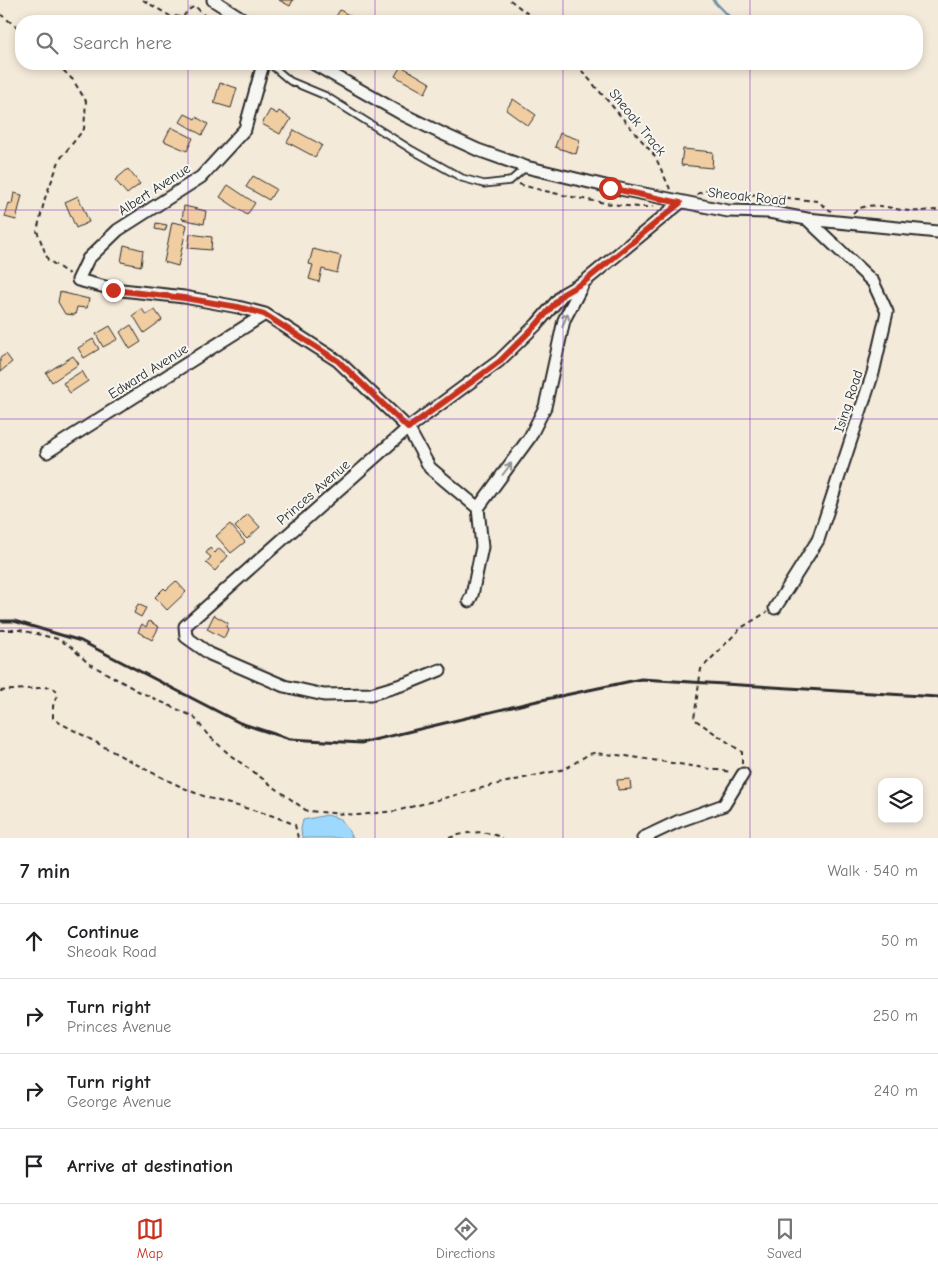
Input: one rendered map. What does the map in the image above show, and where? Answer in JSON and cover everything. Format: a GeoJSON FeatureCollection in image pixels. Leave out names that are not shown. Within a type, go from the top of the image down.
{"type":"FeatureCollection","features":[{"type":"Feature","properties":{"kind":"street"},"geometry":{"type":"LineString","coordinates":[[213,0],[237,15]]}},
{"type":"Feature","properties":{"kind":"street","name":"Albert Avenue"},"geometry":{"type":"LineString","coordinates":[[78,280],[88,259],[118,230],[200,177],[245,129],[261,70]]}},
{"type":"Feature","properties":{"kind":"street","name":"Sheoak Road"},"geometry":{"type":"LineString","coordinates":[[325,70],[404,115],[443,134],[478,150],[526,167],[676,202],[728,211],[769,212],[807,219],[938,232]]}},
{"type":"Feature","properties":{"kind":"street","name":"Princes Avenue"},"geometry":{"type":"LineString","coordinates":[[440,670],[408,683],[371,694],[324,694],[284,686],[210,654],[186,638],[185,626],[408,428],[499,362],[537,324],[563,294],[584,282],[676,202]]}},
{"type":"Feature","properties":{"kind":"street","name":"Ising Road"},"geometry":{"type":"LineString","coordinates":[[775,608],[818,540],[873,373],[887,312],[873,282],[807,219]]}},
{"type":"Feature","properties":{"kind":"street"},"geometry":{"type":"LineString","coordinates":[[78,280],[113,290],[184,298],[238,307],[264,314],[338,361],[408,428],[430,468],[478,508]]}},
{"type":"Feature","properties":{"kind":"street"},"geometry":{"type":"LineString","coordinates":[[469,601],[472,595],[482,547],[478,508],[530,437],[545,407],[564,320],[584,282]]}},
{"type":"Feature","properties":{"kind":"street","name":"Edward Avenue"},"geometry":{"type":"LineString","coordinates":[[47,452],[264,314]]}},
{"type":"Feature","properties":{"kind":"street"},"geometry":{"type":"LineString","coordinates":[[643,838],[679,821],[724,805],[743,774]]}},
{"type":"Feature","properties":{"kind":"lane"},"geometry":{"type":"LineString","coordinates":[[277,70],[290,81],[326,96],[412,150],[462,178],[484,184],[510,180],[526,167]]}},
{"type":"Feature","properties":{"kind":"path"},"geometry":{"type":"LineString","coordinates":[[142,0],[168,15]]}},
{"type":"Feature","properties":{"kind":"path"},"geometry":{"type":"LineString","coordinates":[[510,0],[529,15]]}},
{"type":"Feature","properties":{"kind":"path"},"geometry":{"type":"LineString","coordinates":[[184,15],[195,6],[204,15]]}},
{"type":"Feature","properties":{"kind":"path"},"geometry":{"type":"LineString","coordinates":[[0,14],[15,25]]}},
{"type":"Feature","properties":{"kind":"path"},"geometry":{"type":"LineString","coordinates":[[63,70],[73,80],[86,101],[84,129],[60,159],[45,198],[37,231],[48,260],[78,280]]}},
{"type":"Feature","properties":{"kind":"path","name":"Sheoak Track"},"geometry":{"type":"LineString","coordinates":[[581,70],[656,156],[676,202]]}},
{"type":"Feature","properties":{"kind":"path"},"geometry":{"type":"LineString","coordinates":[[510,180],[529,187],[561,194],[648,208],[676,202]]}},
{"type":"Feature","properties":{"kind":"path"},"geometry":{"type":"LineString","coordinates":[[693,195],[708,190],[780,196],[817,201],[832,212]]}},
{"type":"Feature","properties":{"kind":"path"},"geometry":{"type":"LineString","coordinates":[[848,215],[867,205],[911,211],[938,210]]}},
{"type":"Feature","properties":{"kind":"path"},"geometry":{"type":"LineString","coordinates":[[0,630],[20,630],[58,639],[71,647],[88,663],[138,691],[194,717],[207,734],[230,755],[307,811],[358,815],[396,811],[493,785],[565,769],[589,754],[594,753],[743,774],[742,752],[694,719],[701,669],[741,628],[775,608]]}},
{"type":"Feature","properties":{"kind":"path"},"geometry":{"type":"LineString","coordinates":[[0,691],[51,687],[56,690],[57,695],[53,706],[53,718],[60,723],[194,792],[283,818],[295,824],[298,838]]}},
{"type":"Feature","properties":{"kind":"path"},"geometry":{"type":"LineString","coordinates":[[449,838],[459,834],[477,832],[502,838]]}},
{"type":"Feature","properties":{"kind":"water"},"geometry":{"type":"Polygon","coordinates":[[[327,815],[341,819],[353,838],[302,838],[303,820],[327,815]]]}},
{"type":"Feature","properties":{"kind":"building"},"geometry":{"type":"Polygon","coordinates":[[[279,0],[293,0],[290,6],[279,0]]]}},
{"type":"Feature","properties":{"kind":"building"},"geometry":{"type":"Polygon","coordinates":[[[340,10],[349,15],[337,15],[340,10]]]}},
{"type":"Feature","properties":{"kind":"building"},"geometry":{"type":"Polygon","coordinates":[[[399,70],[408,70],[430,83],[425,93],[395,76],[399,70]]]}},
{"type":"Feature","properties":{"kind":"building"},"geometry":{"type":"Polygon","coordinates":[[[220,83],[237,88],[231,108],[214,103],[220,83]]]}},
{"type":"Feature","properties":{"kind":"building"},"geometry":{"type":"Polygon","coordinates":[[[513,99],[536,115],[528,126],[506,110],[513,99]]]}},
{"type":"Feature","properties":{"kind":"building"},"geometry":{"type":"Polygon","coordinates":[[[270,110],[277,114],[279,111],[291,119],[280,134],[262,124],[270,110]]]}},
{"type":"Feature","properties":{"kind":"building"},"geometry":{"type":"Polygon","coordinates":[[[185,114],[195,119],[196,117],[208,124],[202,135],[180,122],[185,114]]]}},
{"type":"Feature","properties":{"kind":"building"},"geometry":{"type":"Polygon","coordinates":[[[171,127],[193,138],[187,151],[164,141],[171,127]]]}},
{"type":"Feature","properties":{"kind":"building"},"geometry":{"type":"Polygon","coordinates":[[[294,130],[322,145],[315,157],[287,142],[294,130]]]}},
{"type":"Feature","properties":{"kind":"building"},"geometry":{"type":"Polygon","coordinates":[[[560,133],[580,140],[576,154],[555,147],[560,133]]]}},
{"type":"Feature","properties":{"kind":"building"},"geometry":{"type":"Polygon","coordinates":[[[683,149],[713,152],[712,168],[681,165],[683,149]]]}},
{"type":"Feature","properties":{"kind":"building"},"geometry":{"type":"Polygon","coordinates":[[[128,169],[140,184],[127,194],[115,180],[128,169]]]}},
{"type":"Feature","properties":{"kind":"building"},"geometry":{"type":"Polygon","coordinates":[[[253,176],[276,189],[269,200],[246,187],[253,176]]]}},
{"type":"Feature","properties":{"kind":"building"},"geometry":{"type":"Polygon","coordinates":[[[228,185],[255,203],[247,215],[220,197],[228,185]]]}},
{"type":"Feature","properties":{"kind":"building"},"geometry":{"type":"Polygon","coordinates":[[[14,193],[22,195],[16,220],[5,217],[9,203],[12,204],[14,193]]]}},
{"type":"Feature","properties":{"kind":"building"},"geometry":{"type":"Polygon","coordinates":[[[78,196],[89,222],[76,228],[65,202],[78,196]]]}},
{"type":"Feature","properties":{"kind":"building"},"geometry":{"type":"Polygon","coordinates":[[[184,206],[206,211],[204,224],[182,219],[184,206]]]}},
{"type":"Feature","properties":{"kind":"building"},"geometry":{"type":"Polygon","coordinates":[[[172,222],[187,225],[178,266],[164,262],[172,222]]]}},
{"type":"Feature","properties":{"kind":"building"},"geometry":{"type":"Polygon","coordinates":[[[156,223],[167,225],[165,231],[155,229],[156,223]]]}},
{"type":"Feature","properties":{"kind":"building"},"geometry":{"type":"Polygon","coordinates":[[[190,234],[212,237],[211,250],[188,248],[190,234]]]}},
{"type":"Feature","properties":{"kind":"building"},"geometry":{"type":"Polygon","coordinates":[[[124,245],[143,250],[141,266],[121,262],[124,245]]]}},
{"type":"Feature","properties":{"kind":"building"},"geometry":{"type":"Polygon","coordinates":[[[313,249],[341,256],[337,273],[322,269],[319,282],[309,279],[313,265],[309,264],[313,249]]]}},
{"type":"Feature","properties":{"kind":"building"},"geometry":{"type":"Polygon","coordinates":[[[60,292],[89,299],[87,308],[77,307],[75,315],[65,314],[58,302],[60,292]]]}},
{"type":"Feature","properties":{"kind":"building"},"geometry":{"type":"Polygon","coordinates":[[[142,309],[146,315],[155,310],[162,320],[144,333],[133,315],[142,309]]]}},
{"type":"Feature","properties":{"kind":"building"},"geometry":{"type":"Polygon","coordinates":[[[131,325],[141,342],[130,349],[120,332],[131,325]]]}},
{"type":"Feature","properties":{"kind":"building"},"geometry":{"type":"Polygon","coordinates":[[[110,326],[118,339],[103,347],[96,334],[110,326]]]}},
{"type":"Feature","properties":{"kind":"building"},"geometry":{"type":"Polygon","coordinates":[[[93,339],[99,349],[84,358],[78,348],[93,339]]]}},
{"type":"Feature","properties":{"kind":"building"},"geometry":{"type":"Polygon","coordinates":[[[6,354],[12,362],[0,372],[0,358],[6,354]]]}},
{"type":"Feature","properties":{"kind":"building"},"geometry":{"type":"Polygon","coordinates":[[[73,356],[79,364],[52,382],[46,373],[73,356]]]}},
{"type":"Feature","properties":{"kind":"building"},"geometry":{"type":"Polygon","coordinates":[[[82,371],[88,381],[70,393],[63,383],[82,371]]]}},
{"type":"Feature","properties":{"kind":"building"},"geometry":{"type":"Polygon","coordinates":[[[248,514],[260,527],[247,539],[235,527],[248,514]]]}},
{"type":"Feature","properties":{"kind":"building"},"geometry":{"type":"Polygon","coordinates":[[[230,524],[245,542],[231,553],[216,536],[230,524]]]}},
{"type":"Feature","properties":{"kind":"building"},"geometry":{"type":"Polygon","coordinates":[[[210,548],[215,553],[219,548],[228,556],[215,571],[206,563],[211,557],[206,553],[210,548]]]}},
{"type":"Feature","properties":{"kind":"building"},"geometry":{"type":"Polygon","coordinates":[[[176,581],[186,592],[167,610],[155,597],[164,588],[166,590],[176,581]]]}},
{"type":"Feature","properties":{"kind":"building"},"geometry":{"type":"Polygon","coordinates":[[[138,604],[146,608],[141,617],[134,613],[138,604]]]}},
{"type":"Feature","properties":{"kind":"building"},"geometry":{"type":"Polygon","coordinates":[[[214,615],[228,623],[226,627],[228,629],[224,638],[207,629],[214,615]]]}},
{"type":"Feature","properties":{"kind":"building"},"geometry":{"type":"Polygon","coordinates":[[[149,621],[159,627],[152,640],[138,632],[142,624],[146,627],[149,621]]]}},
{"type":"Feature","properties":{"kind":"building"},"geometry":{"type":"Polygon","coordinates":[[[630,779],[631,789],[618,790],[617,780],[630,779]]]}},
{"type":"Feature","properties":{"kind":"waterway"},"geometry":{"type":"LineString","coordinates":[[713,0],[727,15]]}},
{"type":"Feature","properties":{"kind":"railway"},"geometry":{"type":"LineString","coordinates":[[0,621],[14,621],[81,641],[240,723],[290,739],[361,743],[537,701],[641,679],[938,697]]}},
{"type":"Feature","properties":{"kind":"route"},"geometry":{"type":"LineString","coordinates":[[113,290],[184,298],[238,307],[264,314],[338,361],[408,428],[499,362],[537,324],[563,294],[584,282],[680,203],[610,188]]}}]}
